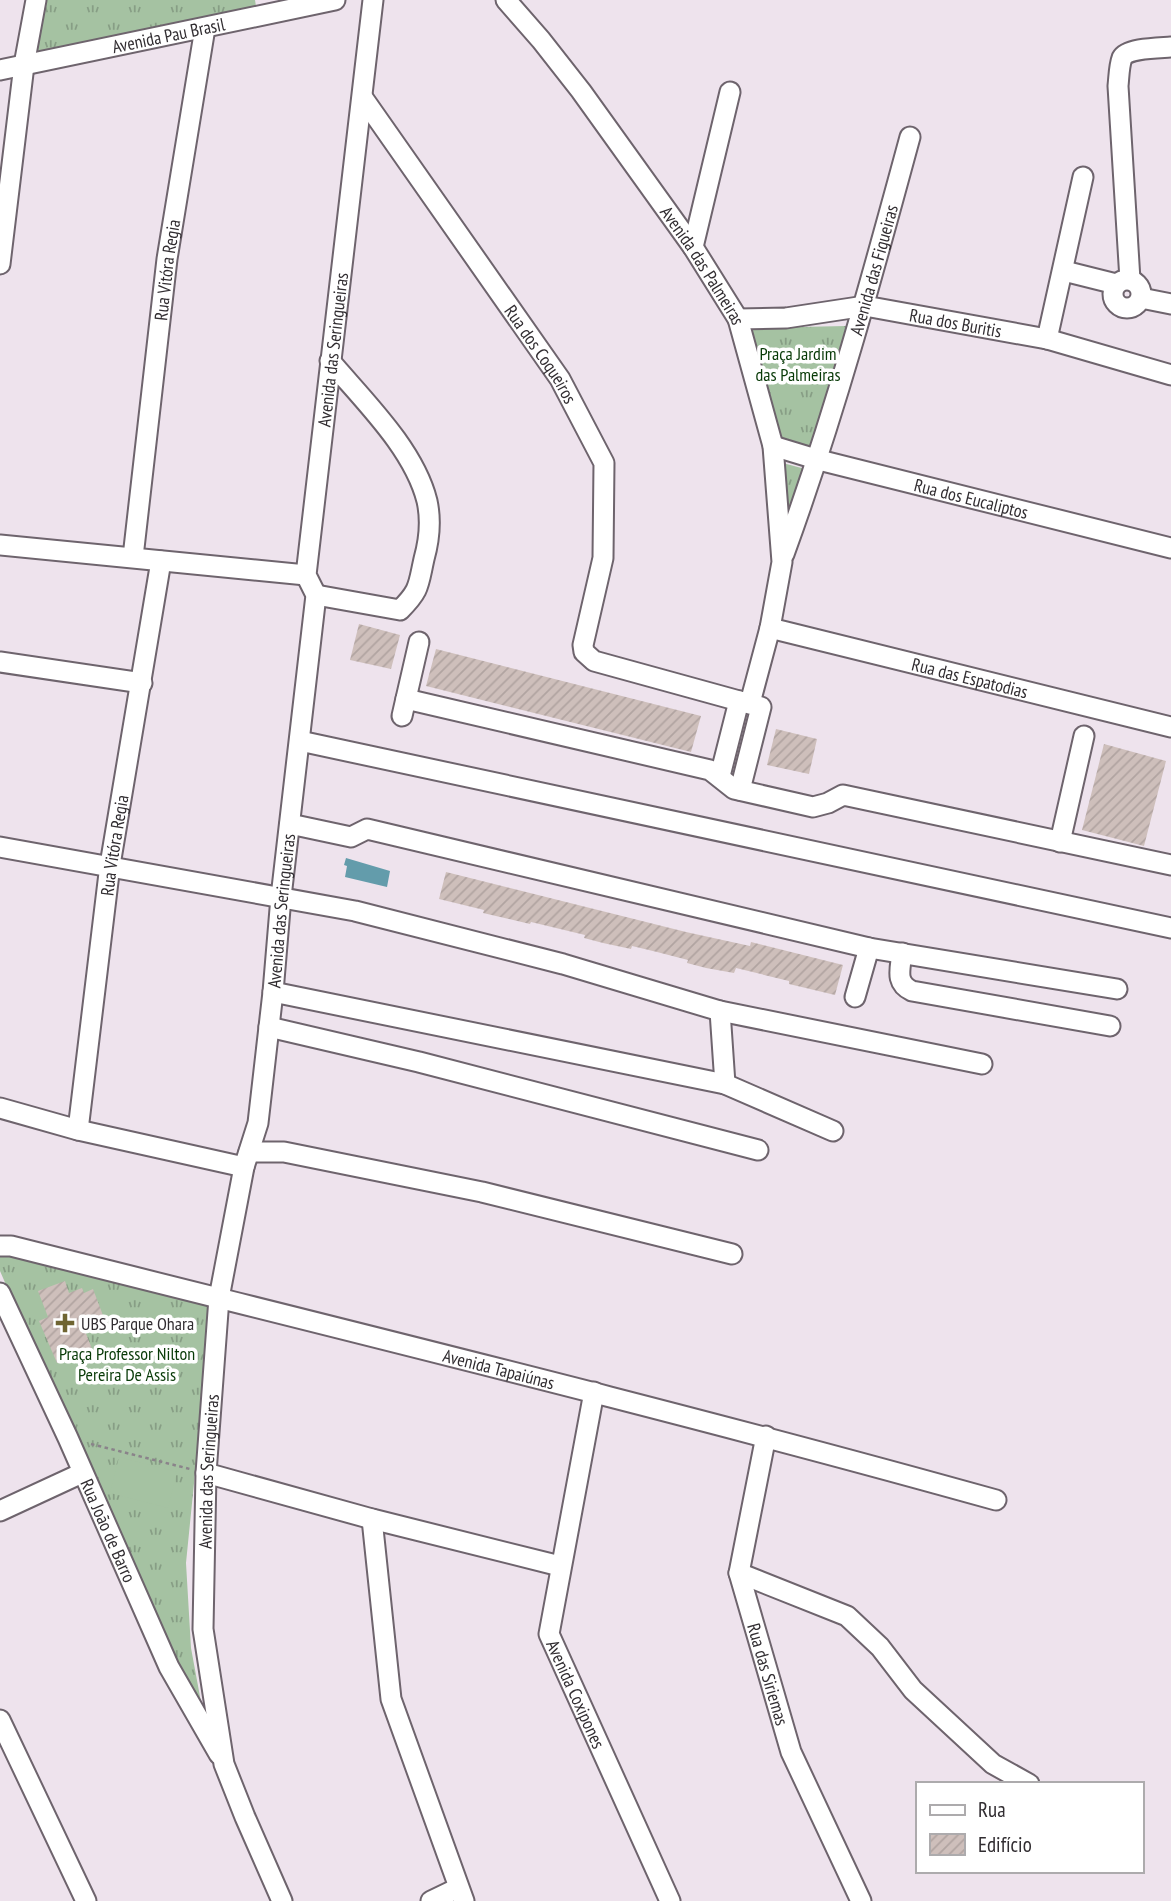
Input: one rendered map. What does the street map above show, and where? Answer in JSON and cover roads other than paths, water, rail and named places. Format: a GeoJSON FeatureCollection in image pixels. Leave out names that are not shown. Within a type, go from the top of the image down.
{"type":"FeatureCollection","features":[{"type":"Feature","properties":{"kind":"street"},"geometry":{"type":"LineString","coordinates":[[0,264],[24,65],[36,0]]}},
{"type":"Feature","properties":{"kind":"street","name":"Avenida Pau Brasil"},"geometry":{"type":"LineString","coordinates":[[0,69],[335,0]]}},
{"type":"Feature","properties":{"kind":"street","name":"Avenida das Seringueiras"},"geometry":{"type":"LineString","coordinates":[[306,575],[373,0]]}},
{"type":"Feature","properties":{"kind":"street"},"geometry":{"type":"LineString","coordinates":[[491,0],[506,0]]}},
{"type":"Feature","properties":{"kind":"street","name":"Avenida das Palmeiras"},"geometry":{"type":"LineString","coordinates":[[506,0],[581,92],[693,247],[738,320],[773,446],[782,562],[770,628],[750,704]]}},
{"type":"Feature","properties":{"kind":"street","name":"Rua Vitóra Regia"},"geometry":{"type":"LineString","coordinates":[[133,557],[168,246],[205,27]]}},
{"type":"Feature","properties":{"kind":"street"},"geometry":{"type":"LineString","coordinates":[[1123,282],[1118,86],[1122,59],[1126,53],[1132,51],[1171,47]]}},
{"type":"Feature","properties":{"kind":"street"},"geometry":{"type":"LineString","coordinates":[[693,247],[730,92]]}},
{"type":"Feature","properties":{"kind":"street","name":"Rua dos Coqueiros"},"geometry":{"type":"LineString","coordinates":[[363,97],[560,379],[604,463],[603,558],[583,645],[587,657],[594,662],[750,704]]}},
{"type":"Feature","properties":{"kind":"street","name":"Avenida das Figueiras"},"geometry":{"type":"LineString","coordinates":[[782,562],[819,460],[865,306],[910,137]]}},
{"type":"Feature","properties":{"kind":"street"},"geometry":{"type":"LineString","coordinates":[[1046,340],[1083,177]]}},
{"type":"Feature","properties":{"kind":"street"},"geometry":{"type":"LineString","coordinates":[[1063,271],[1137,284],[1141,298],[1171,304]]}},
{"type":"Feature","properties":{"kind":"street","name":"Rua dos Buritis"},"geometry":{"type":"LineString","coordinates":[[738,320],[786,318],[865,306],[1046,340],[1171,375]]}},
{"type":"Feature","properties":{"kind":"street"},"geometry":{"type":"LineString","coordinates":[[0,545],[306,575],[316,595],[400,610],[416,594],[429,540],[427,502],[414,467],[384,425],[330,361]]}},
{"type":"Feature","properties":{"kind":"street","name":"Rua dos Eucaliptos"},"geometry":{"type":"LineString","coordinates":[[773,446],[819,460],[1171,548]]}},
{"type":"Feature","properties":{"kind":"street","name":"Rua Vitóra Regia"},"geometry":{"type":"LineString","coordinates":[[78,1130],[110,865],[161,561]]}},
{"type":"Feature","properties":{"kind":"street","name":"Avenida das Seringueiras"},"geometry":{"type":"LineString","coordinates":[[282,1901],[245,1817],[225,1763],[203,1629],[206,1473],[219,1298],[246,1160],[258,1122],[316,595]]}},
{"type":"Feature","properties":{"kind":"street","name":"Rua das Espatodias"},"geometry":{"type":"LineString","coordinates":[[770,628],[1171,727]]}},
{"type":"Feature","properties":{"kind":"street"},"geometry":{"type":"LineString","coordinates":[[419,642],[404,707],[710,770],[730,787],[813,807],[843,795],[1171,865]]}},
{"type":"Feature","properties":{"kind":"street"},"geometry":{"type":"LineString","coordinates":[[0,662],[142,683]]}},
{"type":"Feature","properties":{"kind":"street"},"geometry":{"type":"LineString","coordinates":[[720,776],[750,704]]}},
{"type":"Feature","properties":{"kind":"street"},"geometry":{"type":"LineString","coordinates":[[740,790],[750,704]]}},
{"type":"Feature","properties":{"kind":"street"},"geometry":{"type":"LineString","coordinates":[[1060,842],[1084,736]]}},
{"type":"Feature","properties":{"kind":"street"},"geometry":{"type":"LineString","coordinates":[[300,741],[1171,928]]}},
{"type":"Feature","properties":{"kind":"street"},"geometry":{"type":"LineString","coordinates":[[290,824],[351,837],[367,829],[869,948],[1117,989]]}},
{"type":"Feature","properties":{"kind":"street"},"geometry":{"type":"LineString","coordinates":[[0,847],[355,911],[563,964],[720,1011],[982,1064]]}},
{"type":"Feature","properties":{"kind":"street"},"geometry":{"type":"LineString","coordinates":[[855,997],[869,948]]}},
{"type":"Feature","properties":{"kind":"street"},"geometry":{"type":"LineString","coordinates":[[902,953],[899,978],[903,987],[912,991],[1110,1026]]}},
{"type":"Feature","properties":{"kind":"street"},"geometry":{"type":"LineString","coordinates":[[273,992],[725,1084],[833,1131]]}},
{"type":"Feature","properties":{"kind":"street"},"geometry":{"type":"LineString","coordinates":[[720,1011],[725,1084]]}},
{"type":"Feature","properties":{"kind":"street"},"geometry":{"type":"LineString","coordinates":[[269,1027],[419,1062],[758,1150]]}},
{"type":"Feature","properties":{"kind":"street"},"geometry":{"type":"LineString","coordinates":[[0,1108],[78,1130],[246,1160],[284,1152],[482,1192],[732,1254]]}},
{"type":"Feature","properties":{"kind":"street","name":"Avenida Tapaiúnas"},"geometry":{"type":"LineString","coordinates":[[0,1246],[11,1246],[594,1392],[766,1436],[996,1500]]}},
{"type":"Feature","properties":{"kind":"street","name":"Rua João de Barro"},"geometry":{"type":"LineString","coordinates":[[0,1293],[68,1438],[169,1667],[225,1763]]}},
{"type":"Feature","properties":{"kind":"street","name":"Avenida Coxipones"},"geometry":{"type":"LineString","coordinates":[[594,1392],[549,1634],[670,1901]]}},
{"type":"Feature","properties":{"kind":"street","name":"Rua das Siriemas"},"geometry":{"type":"LineString","coordinates":[[766,1436],[739,1573],[791,1752],[861,1901]]}},
{"type":"Feature","properties":{"kind":"street"},"geometry":{"type":"LineString","coordinates":[[0,1511],[82,1473]]}},
{"type":"Feature","properties":{"kind":"street"},"geometry":{"type":"LineString","coordinates":[[206,1473],[372,1519],[560,1566]]}},
{"type":"Feature","properties":{"kind":"street"},"geometry":{"type":"LineString","coordinates":[[372,1519],[391,1699],[461,1895],[431,1901]]}},
{"type":"Feature","properties":{"kind":"street"},"geometry":{"type":"LineString","coordinates":[[739,1573],[847,1616],[880,1647],[913,1690],[993,1764],[1025,1782]]}},
{"type":"Feature","properties":{"kind":"street"},"geometry":{"type":"LineString","coordinates":[[0,1720],[86,1901]]}},
{"type":"Feature","properties":{"kind":"water"},"geometry":{"type":"Polygon","coordinates":[[[346,858],[390,871],[387,887],[345,877],[346,858]]]}},
{"type":"Feature","properties":{"kind":"place","name":"UBS Parque Ohara"},"geometry":{"type":"Point","coordinates":[65,1323]}},
{"type":"Feature","properties":{"kind":"park label","name":"Praça Jardim das Palmeiras"},"geometry":{"type":"Point","coordinates":[798,363]}},
{"type":"Feature","properties":{"kind":"park label","name":"Praça Professor Nilton Pereira De Assis"},"geometry":{"type":"Point","coordinates":[127,1363]}}]}
